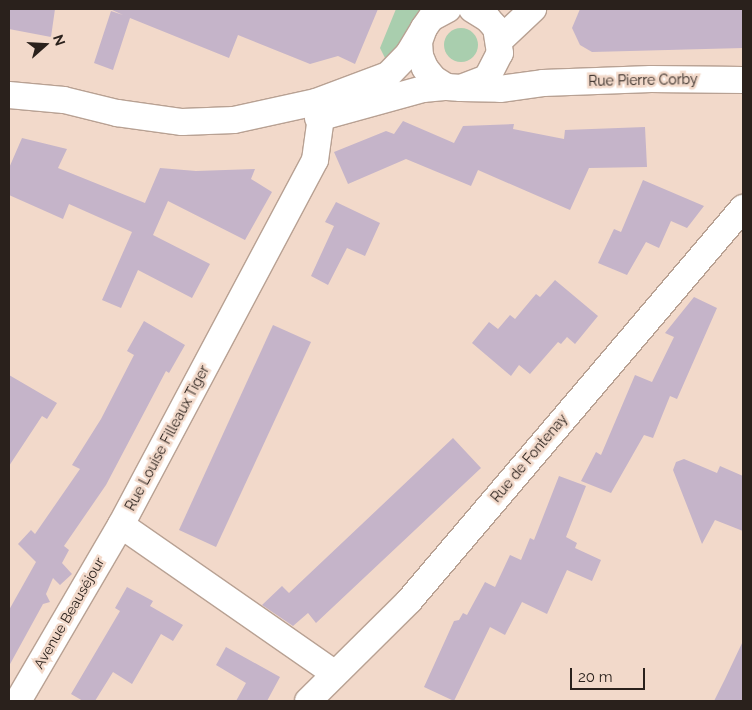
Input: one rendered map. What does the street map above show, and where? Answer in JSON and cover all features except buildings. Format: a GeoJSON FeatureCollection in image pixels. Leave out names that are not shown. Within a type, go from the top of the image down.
{"type":"FeatureCollection","features":[{"type":"Feature","properties":{"kind":"street"},"geometry":{"type":"LineString","coordinates":[[20,97],[64,100],[118,113],[182,122],[234,120],[276,113],[356,89],[388,75],[409,53],[431,18],[448,9]]}},
{"type":"Feature","properties":{"kind":"street"},"geometry":{"type":"LineString","coordinates":[[476,10],[511,9]]}},
{"type":"Feature","properties":{"kind":"street"},"geometry":{"type":"LineString","coordinates":[[20,97],[113,128],[182,137],[235,136],[279,129],[423,89],[474,85],[486,78],[500,47],[533,9]]}},
{"type":"Feature","properties":{"kind":"street","name":"Rue Pierre Corby"},"geometry":{"type":"LineString","coordinates":[[476,10],[496,28],[500,47],[512,68],[543,83]]}},
{"type":"Feature","properties":{"kind":"street"},"geometry":{"type":"LineString","coordinates":[[424,28],[419,42],[425,68],[454,87]]}},
{"type":"Feature","properties":{"kind":"street","name":"Rue Pierre Corby"},"geometry":{"type":"LineString","coordinates":[[454,87],[500,88],[543,83],[652,78],[743,80]]}},
{"type":"Feature","properties":{"kind":"street","name":"Rue Louise Filleaux Tiger"},"geometry":{"type":"LineString","coordinates":[[321,117],[315,160],[121,526],[334,673]]}},
{"type":"Feature","properties":{"kind":"street","name":"Rue de Fontenay"},"geometry":{"type":"LineString","coordinates":[[308,701],[409,600],[743,208]]}},
{"type":"Feature","properties":{"kind":"street","name":"Avenue Beauséjour"},"geometry":{"type":"LineString","coordinates":[[18,701],[121,526]]}},
{"type":"Feature","properties":{"kind":"green space"},"geometry":{"type":"Polygon","coordinates":[[[396,9],[420,9],[399,46],[386,60],[380,48],[396,9]]]}},
{"type":"Feature","properties":{"kind":"green space"},"geometry":{"type":"Polygon","coordinates":[[[461,28],[473,33],[478,45],[473,57],[461,62],[449,57],[444,45],[449,33],[461,28]]]}}]}
